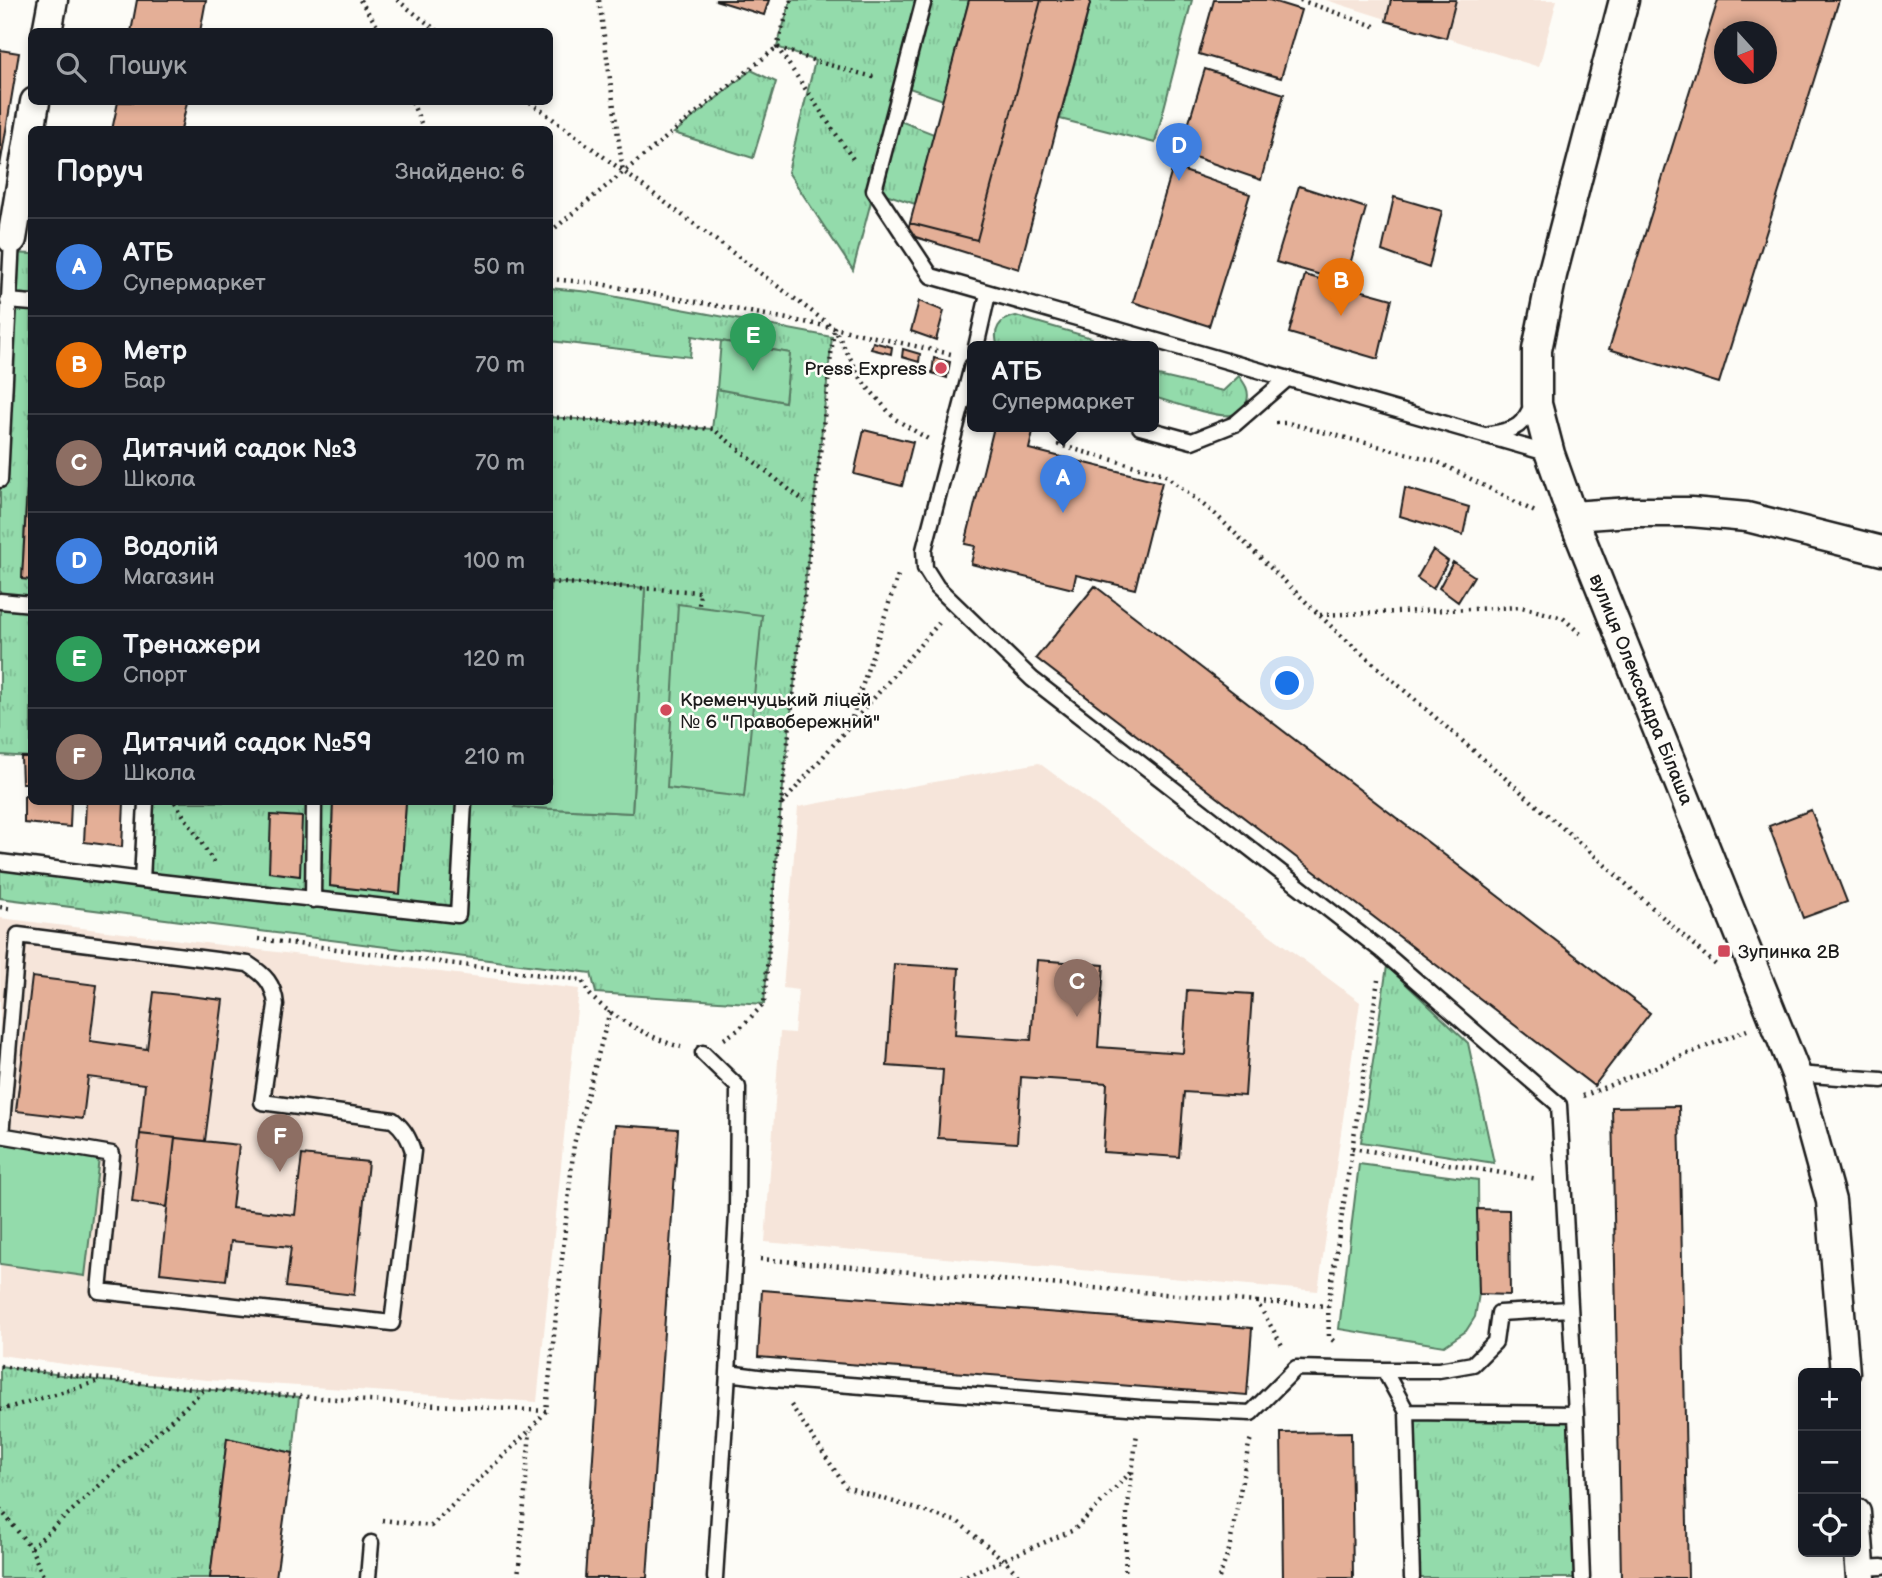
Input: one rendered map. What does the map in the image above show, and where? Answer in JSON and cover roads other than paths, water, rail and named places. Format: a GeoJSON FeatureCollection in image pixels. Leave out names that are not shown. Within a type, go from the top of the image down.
{"type":"FeatureCollection","features":[{"type":"Feature","properties":{"kind":"street"},"geometry":{"type":"LineString","coordinates":[[48,28],[52,0]]}},
{"type":"Feature","properties":{"kind":"street","name":"вулиця Олександра Білаша"},"geometry":{"type":"LineString","coordinates":[[1624,0],[1552,275],[1537,350],[1537,404],[1550,454],[1559,517],[1796,1074],[1831,1201],[1844,1368]]}},
{"type":"Feature","properties":{"kind":"street"},"geometry":{"type":"LineString","coordinates":[[31,126],[34,105]]}},
{"type":"Feature","properties":{"kind":"street"},"geometry":{"type":"LineString","coordinates":[[12,239],[28,144]]}},
{"type":"Feature","properties":{"kind":"street"},"geometry":{"type":"LineString","coordinates":[[1559,517],[1630,512],[1690,512],[1747,517],[1882,551]]}},
{"type":"Feature","properties":{"kind":"street"},"geometry":{"type":"LineString","coordinates":[[1861,1537],[1868,1571]]}},
{"type":"Feature","properties":{"kind":"lane"},"geometry":{"type":"LineString","coordinates":[[924,0],[874,190],[931,276],[1153,341]]}},
{"type":"Feature","properties":{"kind":"lane"},"geometry":{"type":"LineString","coordinates":[[0,480],[12,239]]}},
{"type":"Feature","properties":{"kind":"lane"},"geometry":{"type":"LineString","coordinates":[[977,341],[988,294]]}},
{"type":"Feature","properties":{"kind":"lane"},"geometry":{"type":"LineString","coordinates":[[8,301],[28,303]]}},
{"type":"Feature","properties":{"kind":"lane"},"geometry":{"type":"LineString","coordinates":[[1159,343],[1550,454]]}},
{"type":"Feature","properties":{"kind":"lane"},"geometry":{"type":"LineString","coordinates":[[1159,432],[1192,441],[1235,424],[1287,379]]}},
{"type":"Feature","properties":{"kind":"lane"},"geometry":{"type":"LineString","coordinates":[[1485,435],[1512,430],[1522,424],[1538,392]]}},
{"type":"Feature","properties":{"kind":"lane"},"geometry":{"type":"LineString","coordinates":[[967,393],[924,550],[925,568],[937,587],[1032,679],[1382,951],[1559,1105],[1583,1578]]}},
{"type":"Feature","properties":{"kind":"lane"},"geometry":{"type":"LineString","coordinates":[[0,601],[28,604]]}},
{"type":"Feature","properties":{"kind":"lane"},"geometry":{"type":"LineString","coordinates":[[142,880],[146,805]]}},
{"type":"Feature","properties":{"kind":"lane"},"geometry":{"type":"LineString","coordinates":[[313,805],[313,900]]}},
{"type":"Feature","properties":{"kind":"lane"},"geometry":{"type":"LineString","coordinates":[[0,862],[232,891],[458,915],[464,805]]}},
{"type":"Feature","properties":{"kind":"lane"},"geometry":{"type":"LineString","coordinates":[[18,935],[248,964],[261,973],[274,991],[276,1004],[262,1102],[393,1120],[402,1127],[409,1140],[413,1151],[392,1324],[99,1291],[112,1154],[0,1136],[18,935]]}},
{"type":"Feature","properties":{"kind":"lane"},"geometry":{"type":"LineString","coordinates":[[703,1052],[738,1087],[737,1213],[715,1578]]}},
{"type":"Feature","properties":{"kind":"lane"},"geometry":{"type":"LineString","coordinates":[[1796,1074],[1882,1080]]}},
{"type":"Feature","properties":{"kind":"lane"},"geometry":{"type":"LineString","coordinates":[[727,1373],[1140,1408],[1251,1413],[1296,1367],[1439,1370],[1473,1364],[1495,1342],[1499,1313],[1570,1309]]}},
{"type":"Feature","properties":{"kind":"lane"},"geometry":{"type":"LineString","coordinates":[[1384,1370],[1407,1412],[1412,1578]]}},
{"type":"Feature","properties":{"kind":"lane"},"geometry":{"type":"LineString","coordinates":[[1407,1412],[1576,1414]]}},
{"type":"Feature","properties":{"kind":"lane"},"geometry":{"type":"LineString","coordinates":[[368,1578],[371,1544]]}},
{"type":"Feature","properties":{"kind":"place","name":"Водолій"},"geometry":{"type":"Point","coordinates":[1179,181]}},
{"type":"Feature","properties":{"kind":"place","name":"Метр"},"geometry":{"type":"Point","coordinates":[1341,316]}},
{"type":"Feature","properties":{"kind":"place","name":"Press Express"},"geometry":{"type":"Point","coordinates":[941,368]}},
{"type":"Feature","properties":{"kind":"place","name":"Тренажери"},"geometry":{"type":"Point","coordinates":[753,371]}},
{"type":"Feature","properties":{"kind":"place","name":"АТБ"},"geometry":{"type":"Point","coordinates":[1063,513]}},
{"type":"Feature","properties":{"kind":"place","name":"Кременчуцький ліцей № 6 \"Правобережний\""},"geometry":{"type":"Point","coordinates":[666,710]}},
{"type":"Feature","properties":{"kind":"place","name":"Зупинка 2В"},"geometry":{"type":"Point","coordinates":[1724,951]}},
{"type":"Feature","properties":{"kind":"place","name":"Дитячий садок №3"},"geometry":{"type":"Point","coordinates":[1077,1017]}},
{"type":"Feature","properties":{"kind":"place","name":"Дитячий садок №59"},"geometry":{"type":"Point","coordinates":[280,1172]}}]}
